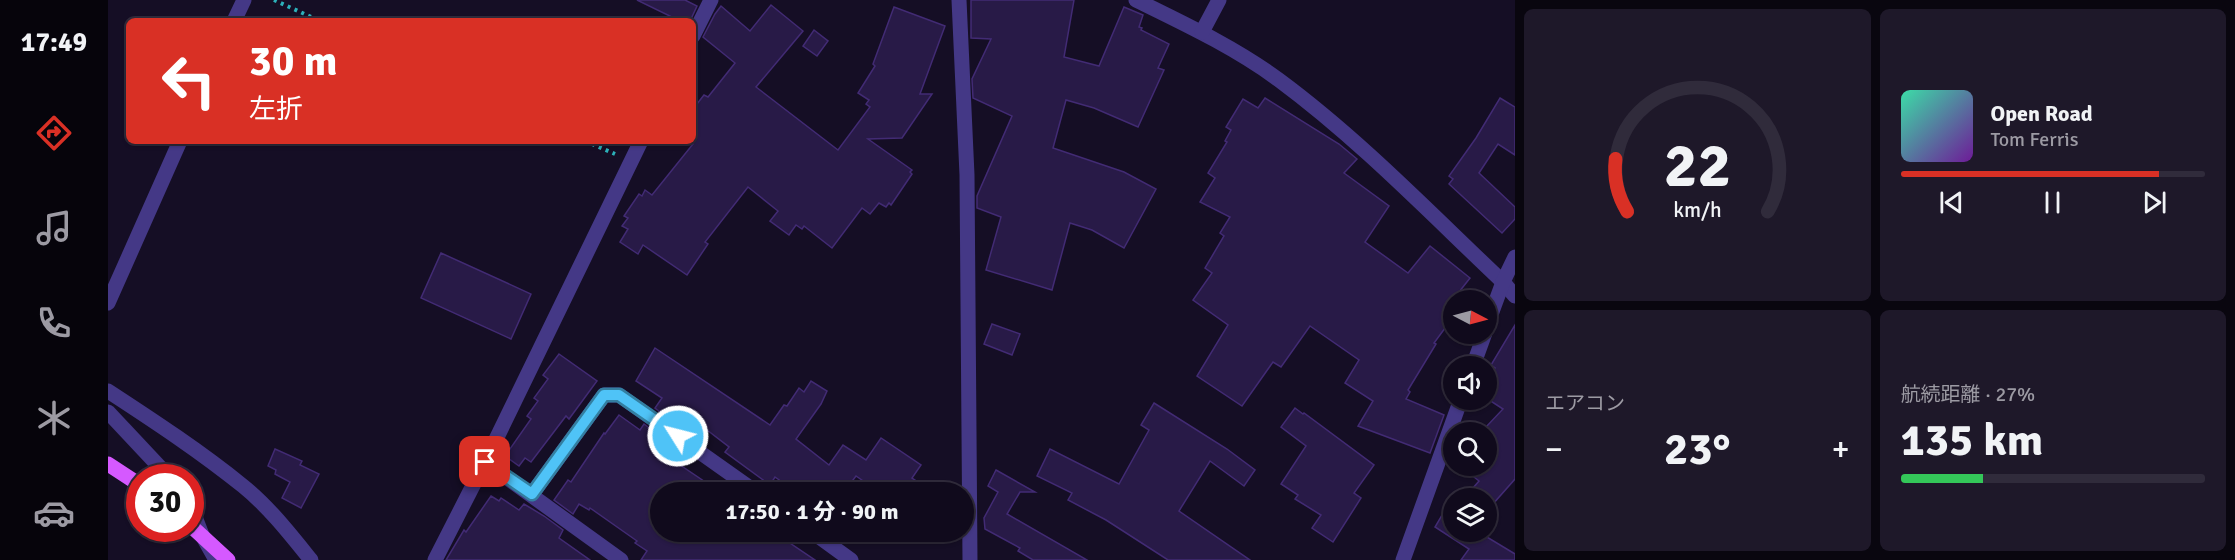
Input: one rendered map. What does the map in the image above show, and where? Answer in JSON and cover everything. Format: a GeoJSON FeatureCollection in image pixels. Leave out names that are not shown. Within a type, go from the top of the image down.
{"type":"FeatureCollection","features":[{"type":"Feature","properties":{"kind":"main road"},"geometry":{"type":"LineString","coordinates":[[108,464],[126,476]]}},
{"type":"Feature","properties":{"kind":"main road"},"geometry":{"type":"LineString","coordinates":[[204,538],[228,560]]}},
{"type":"Feature","properties":{"kind":"street"},"geometry":{"type":"LineString","coordinates":[[235,18],[244,0]]}},
{"type":"Feature","properties":{"kind":"street"},"geometry":{"type":"LineString","coordinates":[[696,30],[711,0]]}},
{"type":"Feature","properties":{"kind":"street"},"geometry":{"type":"LineString","coordinates":[[959,0],[967,175],[970,560]]}},
{"type":"Feature","properties":{"kind":"street"},"geometry":{"type":"LineString","coordinates":[[1136,0],[1202,32],[1278,79],[1342,130],[1515,296]]}},
{"type":"Feature","properties":{"kind":"street"},"geometry":{"type":"LineString","coordinates":[[1202,32],[1219,0]]}},
{"type":"Feature","properties":{"kind":"street"},"geometry":{"type":"LineString","coordinates":[[108,303],[179,144]]}},
{"type":"Feature","properties":{"kind":"street"},"geometry":{"type":"LineString","coordinates":[[435,560],[639,144]]}},
{"type":"Feature","properties":{"kind":"street"},"geometry":{"type":"LineString","coordinates":[[1497,298],[1515,257]]}},
{"type":"Feature","properties":{"kind":"street"},"geometry":{"type":"LineString","coordinates":[[108,391],[243,486],[270,510],[311,560]]}},
{"type":"Feature","properties":{"kind":"street"},"geometry":{"type":"LineString","coordinates":[[532,494],[604,395],[619,395],[742,482]]}},
{"type":"Feature","properties":{"kind":"street"},"geometry":{"type":"LineString","coordinates":[[1403,560],[1457,410]]}},
{"type":"Feature","properties":{"kind":"street"},"geometry":{"type":"LineString","coordinates":[[108,412],[157,464]]}},
{"type":"Feature","properties":{"kind":"street"},"geometry":{"type":"LineString","coordinates":[[485,462],[621,560]]}},
{"type":"Feature","properties":{"kind":"street"},"geometry":{"type":"LineString","coordinates":[[204,542],[216,560]]}},
{"type":"Feature","properties":{"kind":"street"},"geometry":{"type":"LineString","coordinates":[[826,542],[851,560]]}},
{"type":"Feature","properties":{"kind":"path"},"geometry":{"type":"LineString","coordinates":[[274,0],[313,18]]}},
{"type":"Feature","properties":{"kind":"path"},"geometry":{"type":"LineString","coordinates":[[592,144],[630,161]]}},
{"type":"Feature","properties":{"kind":"building"},"geometry":{"type":"Polygon","coordinates":[[[637,0],[685,0],[697,6],[691,18],[674,18],[637,0]]]}},
{"type":"Feature","properties":{"kind":"building"},"geometry":{"type":"Polygon","coordinates":[[[971,0],[1074,0],[1064,57],[1099,66],[1124,7],[1143,15],[1139,27],[1142,28],[1141,30],[1169,44],[1158,68],[1164,70],[1138,127],[1094,108],[1066,100],[1053,148],[1124,172],[1156,189],[1124,248],[1092,230],[1070,223],[1052,290],[986,270],[1001,217],[977,208],[977,196],[1012,116],[973,98],[972,79],[991,39],[971,38],[971,0]]]}},
{"type":"Feature","properties":{"kind":"building"},"geometry":{"type":"Polygon","coordinates":[[[771,5],[803,31],[756,87],[838,150],[870,107],[866,104],[869,100],[858,93],[875,66],[873,64],[894,7],[945,26],[920,94],[932,94],[902,138],[868,139],[912,170],[910,172],[912,174],[891,205],[889,203],[886,207],[879,203],[870,214],[862,208],[832,248],[804,226],[802,229],[796,225],[789,235],[770,221],[778,211],[748,187],[705,242],[708,244],[687,275],[643,245],[638,254],[620,242],[628,229],[622,226],[628,218],[624,216],[639,194],[642,196],[645,190],[652,195],[693,144],[696,144],[696,105],[704,95],[708,97],[735,63],[703,37],[715,14],[721,6],[750,31],[771,5]]]}},
{"type":"Feature","properties":{"kind":"building"},"geometry":{"type":"Polygon","coordinates":[[[814,30],[828,41],[817,56],[803,46],[814,30]]]}},
{"type":"Feature","properties":{"kind":"building"},"geometry":{"type":"Polygon","coordinates":[[[1265,98],[1339,144],[1357,159],[1344,173],[1389,206],[1365,242],[1408,273],[1430,246],[1470,278],[1461,290],[1443,290],[1443,331],[1408,390],[1410,392],[1406,399],[1444,415],[1430,453],[1358,426],[1373,401],[1345,383],[1359,360],[1310,326],[1281,367],[1273,362],[1242,406],[1197,376],[1228,325],[1193,300],[1212,273],[1205,268],[1224,236],[1220,233],[1230,217],[1200,202],[1215,178],[1208,173],[1227,142],[1225,141],[1231,130],[1226,127],[1243,99],[1258,108],[1265,98]]]}},
{"type":"Feature","properties":{"kind":"building"},"geometry":{"type":"Polygon","coordinates":[[[1500,98],[1515,107],[1515,155],[1498,144],[1479,173],[1515,207],[1515,219],[1502,233],[1449,184],[1453,179],[1449,176],[1476,138],[1500,98]]]}},
{"type":"Feature","properties":{"kind":"building"},"geometry":{"type":"Polygon","coordinates":[[[441,253],[531,294],[511,339],[421,298],[441,253]]]}},
{"type":"Feature","properties":{"kind":"building"},"geometry":{"type":"Polygon","coordinates":[[[992,324],[1020,334],[1012,355],[984,344],[992,324]]]}},
{"type":"Feature","properties":{"kind":"building"},"geometry":{"type":"Polygon","coordinates":[[[1515,325],[1515,479],[1497,499],[1497,488],[1473,488],[1479,481],[1473,476],[1497,476],[1497,422],[1491,422],[1503,409],[1497,405],[1496,356],[1515,325]]]}},
{"type":"Feature","properties":{"kind":"building"},"geometry":{"type":"Polygon","coordinates":[[[655,348],[770,425],[799,388],[804,392],[811,381],[827,391],[821,404],[796,439],[829,465],[843,445],[866,460],[881,438],[921,465],[912,478],[918,482],[865,482],[856,476],[852,482],[782,482],[775,477],[772,482],[766,482],[725,452],[729,447],[694,420],[675,409],[668,418],[655,408],[662,398],[636,381],[655,348]]]}},
{"type":"Feature","properties":{"kind":"building"},"geometry":{"type":"Polygon","coordinates":[[[559,354],[597,381],[569,419],[566,416],[531,462],[525,458],[519,466],[505,456],[531,419],[527,416],[538,401],[534,398],[548,379],[543,375],[559,354]]]}},
{"type":"Feature","properties":{"kind":"building"},"geometry":{"type":"Polygon","coordinates":[[[1154,403],[1227,449],[1255,470],[1244,486],[1210,461],[1179,511],[1250,560],[1168,560],[1106,520],[1068,500],[1072,493],[1037,476],[1050,449],[1119,484],[1149,430],[1141,425],[1154,403]]]}},
{"type":"Feature","properties":{"kind":"building"},"geometry":{"type":"Polygon","coordinates":[[[1295,408],[1374,465],[1354,493],[1361,498],[1333,542],[1312,528],[1321,515],[1295,499],[1298,495],[1281,484],[1306,446],[1281,427],[1295,408]]]}},
{"type":"Feature","properties":{"kind":"building"},"geometry":{"type":"Polygon","coordinates":[[[619,415],[640,430],[644,424],[657,434],[651,443],[659,448],[658,450],[705,482],[650,482],[650,542],[788,542],[815,560],[641,560],[647,551],[635,543],[637,541],[590,508],[589,510],[579,504],[573,514],[554,500],[568,480],[571,482],[619,415]]]}},
{"type":"Feature","properties":{"kind":"building"},"geometry":{"type":"Polygon","coordinates":[[[275,449],[302,461],[300,465],[319,474],[301,508],[282,498],[290,482],[275,474],[276,470],[268,466],[275,449]]]}},
{"type":"Feature","properties":{"kind":"building"},"geometry":{"type":"Polygon","coordinates":[[[996,470],[1035,492],[1020,492],[1007,514],[1087,560],[1033,560],[1018,551],[1020,548],[985,529],[984,518],[998,492],[988,486],[996,470]]]}},
{"type":"Feature","properties":{"kind":"building"},"geometry":{"type":"Polygon","coordinates":[[[491,496],[499,501],[501,498],[519,510],[524,504],[544,516],[563,530],[559,538],[590,560],[446,560],[464,530],[466,532],[491,496]]]}},
{"type":"Feature","properties":{"kind":"building"},"geometry":{"type":"Polygon","coordinates":[[[1443,513],[1443,532],[1435,527],[1443,513]]]}},
{"type":"Feature","properties":{"kind":"building"},"geometry":{"type":"Polygon","coordinates":[[[1458,542],[1495,542],[1515,554],[1515,560],[1461,560],[1469,549],[1458,542]]]}},
{"type":"Feature","properties":{"kind":"route"},"geometry":{"type":"LineString","coordinates":[[485,462],[532,494],[604,395],[619,395],[678,436]]}}]}
